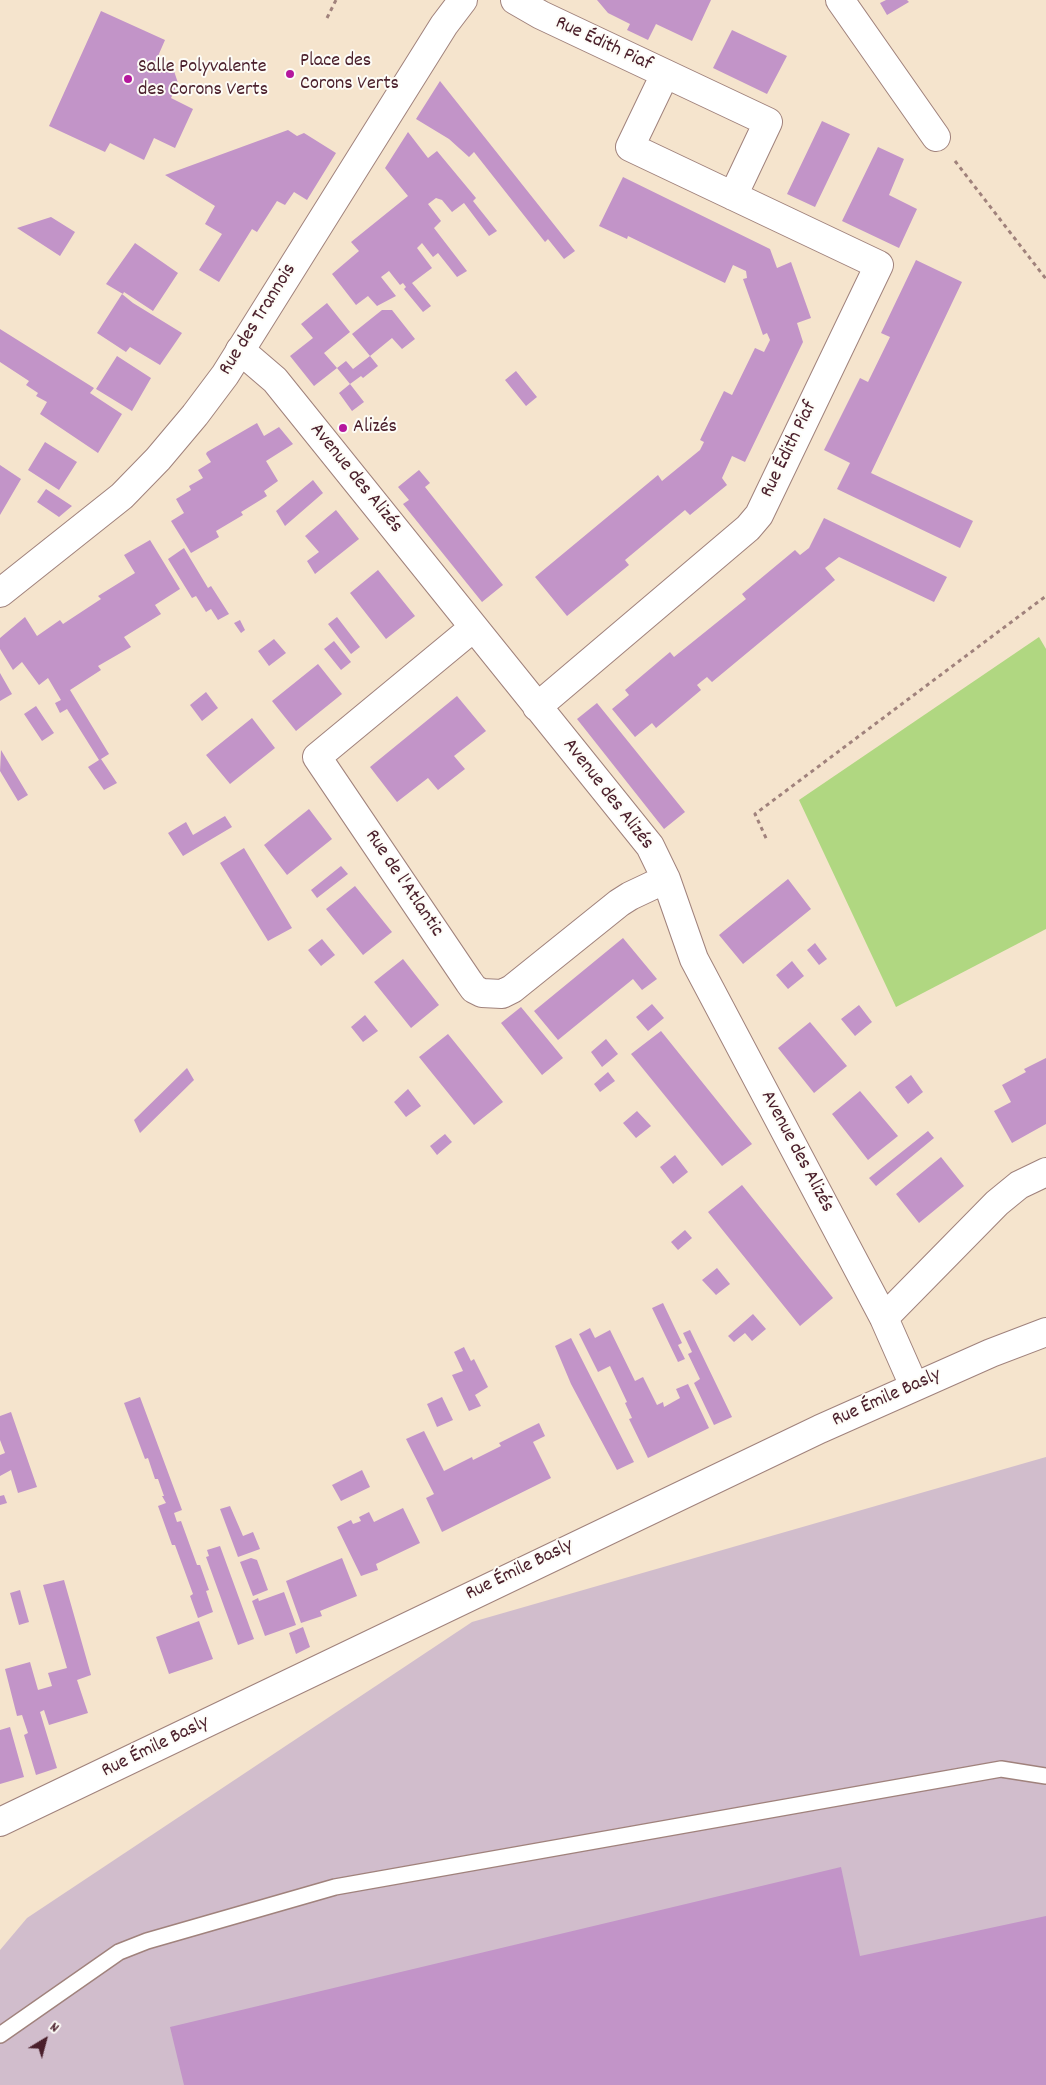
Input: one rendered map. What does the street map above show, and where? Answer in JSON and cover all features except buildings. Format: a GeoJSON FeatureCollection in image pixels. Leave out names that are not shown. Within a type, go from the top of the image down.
{"type":"FeatureCollection","features":[{"type":"Feature","properties":{"kind":"street","name":"Rue des Trannois"},"geometry":{"type":"LineString","coordinates":[[0,593],[101,514],[141,477],[195,415],[225,375],[444,25],[463,0]]}},
{"type":"Feature","properties":{"kind":"street","name":"Rue Édith Piaf"},"geometry":{"type":"LineString","coordinates":[[515,0],[541,15],[768,122],[733,196]]}},
{"type":"Feature","properties":{"kind":"street"},"geometry":{"type":"LineString","coordinates":[[840,0],[936,137]]}},
{"type":"Feature","properties":{"kind":"street","name":"Rue Édith Piaf"},"geometry":{"type":"LineString","coordinates":[[536,706],[748,528],[759,515],[879,265],[630,147],[665,74]]}},
{"type":"Feature","properties":{"kind":"street","name":"Avenue des Alizés"},"geometry":{"type":"LineString","coordinates":[[240,350],[275,380],[650,846],[666,879],[699,968],[884,1318],[914,1386]]}},
{"type":"Feature","properties":{"kind":"street","name":"Rue de l'Atlantic"},"geometry":{"type":"LineString","coordinates":[[473,628],[316,757],[474,989],[482,993],[502,994],[512,989],[630,896],[666,879]]}},
{"type":"Feature","properties":{"kind":"street"},"geometry":{"type":"LineString","coordinates":[[884,1318],[1008,1193],[1019,1185],[1046,1172]]}},
{"type":"Feature","properties":{"kind":"street","name":"Rue Émile Basly"},"geometry":{"type":"LineString","coordinates":[[0,1822],[566,1550],[914,1386],[1046,1332]]}},
{"type":"Feature","properties":{"kind":"lane"},"geometry":{"type":"LineString","coordinates":[[0,2035],[119,1952],[148,1941],[335,1887],[1001,1769],[1046,1776]]}},
{"type":"Feature","properties":{"kind":"path"},"geometry":{"type":"LineString","coordinates":[[327,18],[336,0]]}},
{"type":"Feature","properties":{"kind":"path"},"geometry":{"type":"LineString","coordinates":[[936,137],[1046,279]]}},
{"type":"Feature","properties":{"kind":"path"},"geometry":{"type":"LineString","coordinates":[[766,838],[755,814],[1046,596]]}},
{"type":"Feature","properties":{"kind":"shaded area"},"geometry":{"type":"Polygon","coordinates":[[[1046,1457],[1046,2085],[0,2085],[0,1950],[27,1918],[472,1622],[1046,1457]]]}},
{"type":"Feature","properties":{"kind":"green space"},"geometry":{"type":"Polygon","coordinates":[[[1039,637],[1046,649],[1046,929],[896,1007],[799,800],[1039,637]]]}},
{"type":"Feature","properties":{"kind":"place","name":"Place des Corons Verts"},"geometry":{"type":"Point","coordinates":[290,74]}},
{"type":"Feature","properties":{"kind":"place","name":"Salle Polyvalente des Corons Verts"},"geometry":{"type":"Point","coordinates":[128,79]}},
{"type":"Feature","properties":{"kind":"place","name":"Alizés"},"geometry":{"type":"Point","coordinates":[343,428]}}]}
